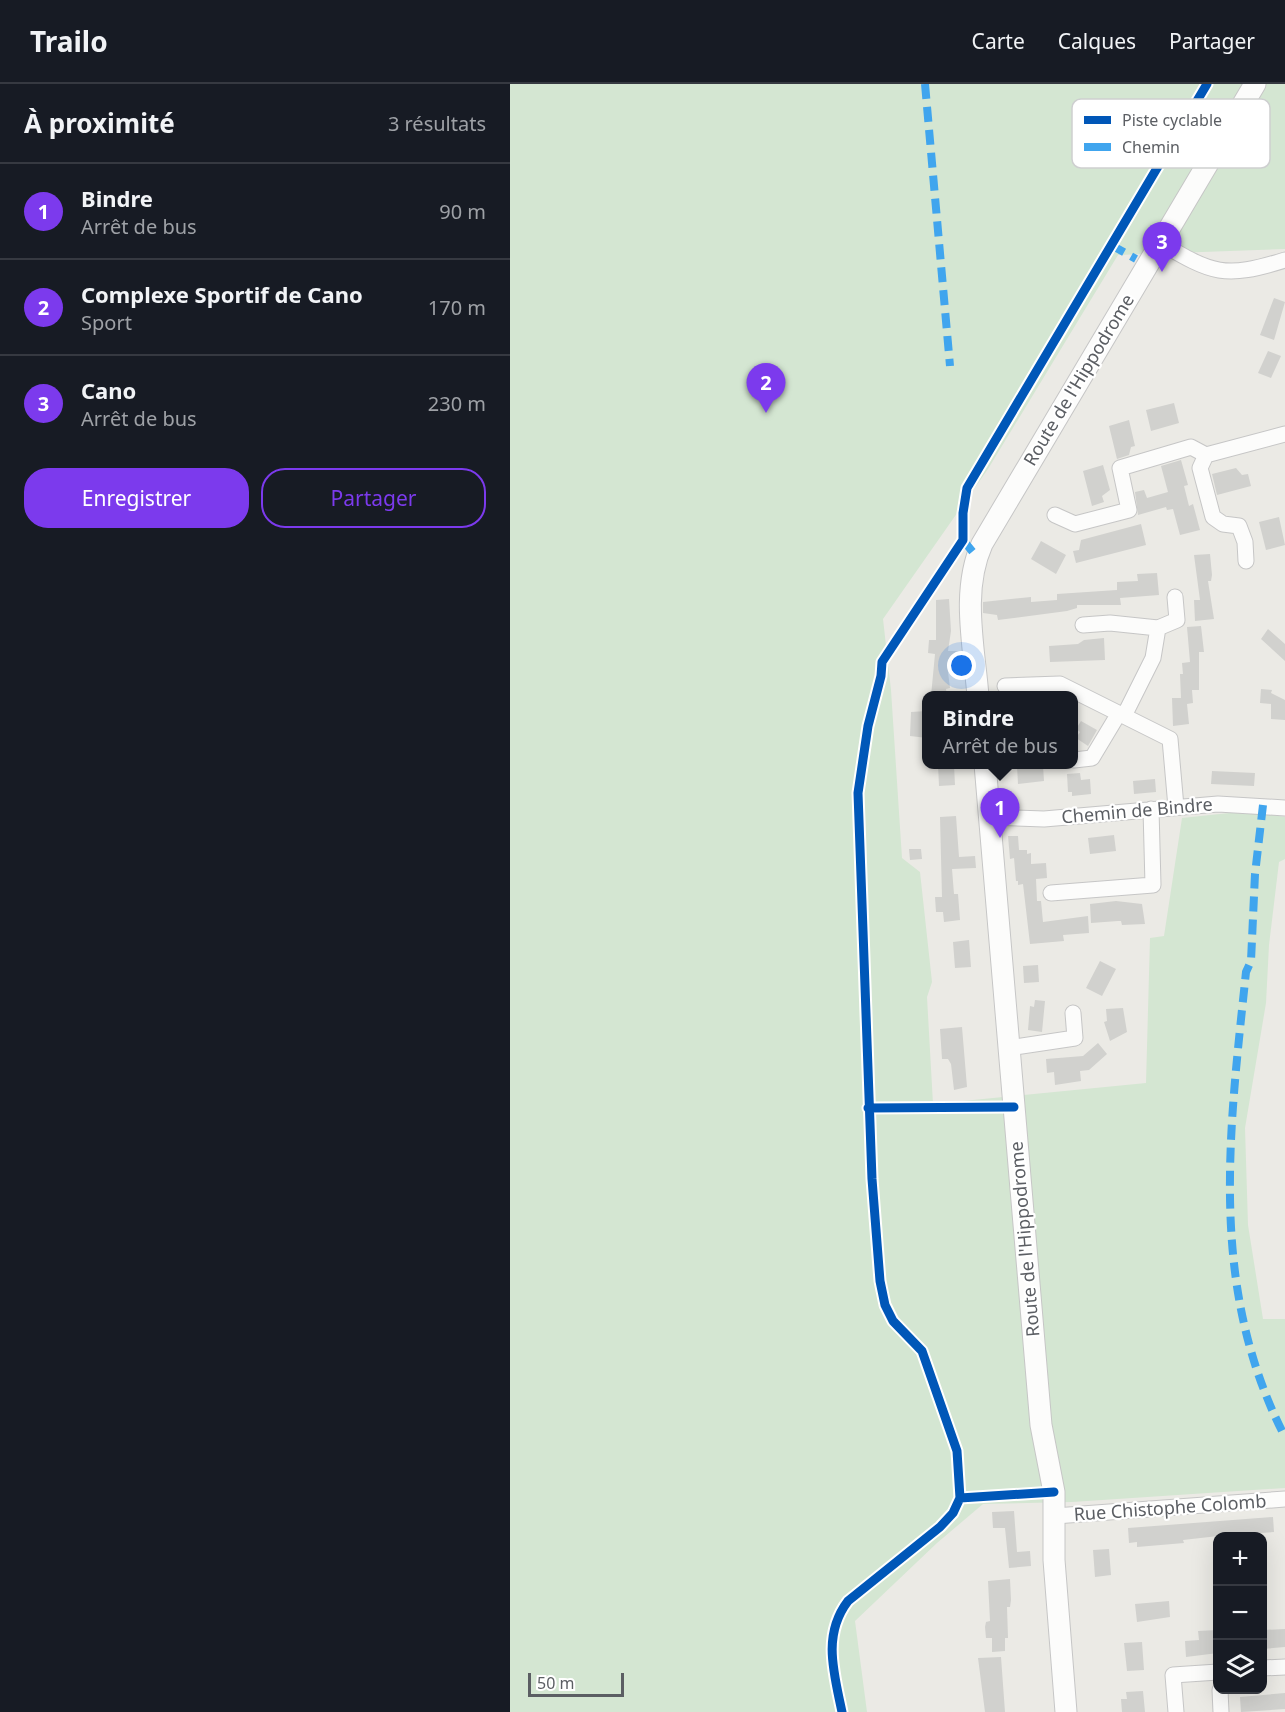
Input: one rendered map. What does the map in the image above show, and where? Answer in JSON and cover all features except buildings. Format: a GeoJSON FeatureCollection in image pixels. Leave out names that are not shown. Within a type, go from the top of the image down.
{"type":"FeatureCollection","features":[{"type":"Feature","properties":{"kind":"main road","name":"Route de l'Hippodrome"},"geometry":{"type":"LineString","coordinates":[[1245,99],[1254,84]]}},
{"type":"Feature","properties":{"kind":"main road","name":"Route de l'Hippodrome"},"geometry":{"type":"LineString","coordinates":[[978,691],[970,597],[971,571],[976,556],[1204,168]]}},
{"type":"Feature","properties":{"kind":"main road","name":"Route de l'Hippodrome"},"geometry":{"type":"LineString","coordinates":[[984,769],[1041,1425],[1051,1469],[1055,1516],[1054,1560],[1066,1712]]}},
{"type":"Feature","properties":{"kind":"street"},"geometry":{"type":"LineString","coordinates":[[1159,243],[1199,266],[1227,273],[1252,270],[1285,260]]}},
{"type":"Feature","properties":{"kind":"street"},"geometry":{"type":"LineString","coordinates":[[1054,515],[1075,525],[1129,510],[1120,468],[1191,447],[1206,455],[1285,434]]}},
{"type":"Feature","properties":{"kind":"street"},"geometry":{"type":"LineString","coordinates":[[1206,455],[1200,468],[1213,517],[1223,524],[1239,526],[1245,542],[1246,561]]}},
{"type":"Feature","properties":{"kind":"street"},"geometry":{"type":"LineString","coordinates":[[1083,625],[1110,623],[1158,628],[1177,621],[1174,597]]}},
{"type":"Feature","properties":{"kind":"street"},"geometry":{"type":"LineString","coordinates":[[1078,759],[1092,759],[1121,715],[1153,658],[1158,628]]}},
{"type":"Feature","properties":{"kind":"street"},"geometry":{"type":"LineString","coordinates":[[1005,686],[1060,684],[1074,691]]}},
{"type":"Feature","properties":{"kind":"street"},"geometry":{"type":"LineString","coordinates":[[1078,693],[1170,739],[1176,807]]}},
{"type":"Feature","properties":{"kind":"street","name":"Chemin de Bindre"},"geometry":{"type":"LineString","coordinates":[[989,817],[1044,819],[1218,804],[1285,808]]}},
{"type":"Feature","properties":{"kind":"street"},"geometry":{"type":"LineString","coordinates":[[1051,893],[1154,885],[1151,809]]}},
{"type":"Feature","properties":{"kind":"street"},"geometry":{"type":"LineString","coordinates":[[1009,1048],[1075,1038],[1073,1012]]}},
{"type":"Feature","properties":{"kind":"street","name":"Rue Chistophe Colomb"},"geometry":{"type":"LineString","coordinates":[[1055,1516],[1285,1499]]}},
{"type":"Feature","properties":{"kind":"street"},"geometry":{"type":"LineString","coordinates":[[1267,1668],[1285,1667]]}},
{"type":"Feature","properties":{"kind":"street"},"geometry":{"type":"LineString","coordinates":[[1176,1712],[1173,1675],[1213,1672]]}},
{"type":"Feature","properties":{"kind":"street"},"geometry":{"type":"LineString","coordinates":[[1220,1694],[1221,1712]]}},
{"type":"Feature","properties":{"kind":"green space"},"geometry":{"type":"Polygon","coordinates":[[[510,84],[1285,84],[1285,249],[1118,255],[988,469],[883,619],[891,690],[902,858],[920,872],[932,982],[927,997],[933,1104],[1146,1083],[1150,938],[1164,936],[1182,818],[1248,811],[1285,817],[1285,859],[1279,862],[1269,945],[1266,1003],[1245,1128],[1248,1225],[1263,1319],[1285,1319],[1285,1488],[1072,1502],[983,1504],[937,1543],[855,1621],[867,1712],[510,1712],[510,84]]]}},
{"type":"Feature","properties":{"kind":"marked path"},"geometry":{"type":"LineString","coordinates":[[925,84],[950,366]]}},
{"type":"Feature","properties":{"kind":"marked path"},"geometry":{"type":"LineString","coordinates":[[1111,245],[1136,259]]}},
{"type":"Feature","properties":{"kind":"marked path"},"geometry":{"type":"LineString","coordinates":[[963,540],[976,556]]}},
{"type":"Feature","properties":{"kind":"marked path"},"geometry":{"type":"LineString","coordinates":[[1263,805],[1255,874],[1251,961],[1246,972],[1234,1092],[1230,1209],[1234,1267],[1244,1324],[1261,1381],[1285,1437]]}},
{"type":"Feature","properties":{"kind":"cycle path"},"geometry":{"type":"LineString","coordinates":[[1198,99],[1207,84]]}},
{"type":"Feature","properties":{"kind":"cycle path"},"geometry":{"type":"LineString","coordinates":[[842,1712],[832,1655],[835,1627],[840,1614],[848,1601],[940,1527],[953,1513],[960,1498],[957,1451],[922,1351],[893,1321],[885,1305],[880,1281],[872,1179],[858,793],[868,726],[881,676],[882,662],[963,540],[963,513],[967,488],[1157,168]]}},
{"type":"Feature","properties":{"kind":"cycle path"},"geometry":{"type":"LineString","coordinates":[[868,1108],[1014,1107]]}},
{"type":"Feature","properties":{"kind":"cycle path"},"geometry":{"type":"LineString","coordinates":[[960,1498],[1054,1492]]}},
{"type":"Feature","properties":{"kind":"place","name":"Cano"},"geometry":{"type":"Point","coordinates":[1162,272]}},
{"type":"Feature","properties":{"kind":"place","name":"Complexe Sportif de Cano"},"geometry":{"type":"Point","coordinates":[766,413]}},
{"type":"Feature","properties":{"kind":"place","name":"Bindre"},"geometry":{"type":"Point","coordinates":[1000,838]}}]}
